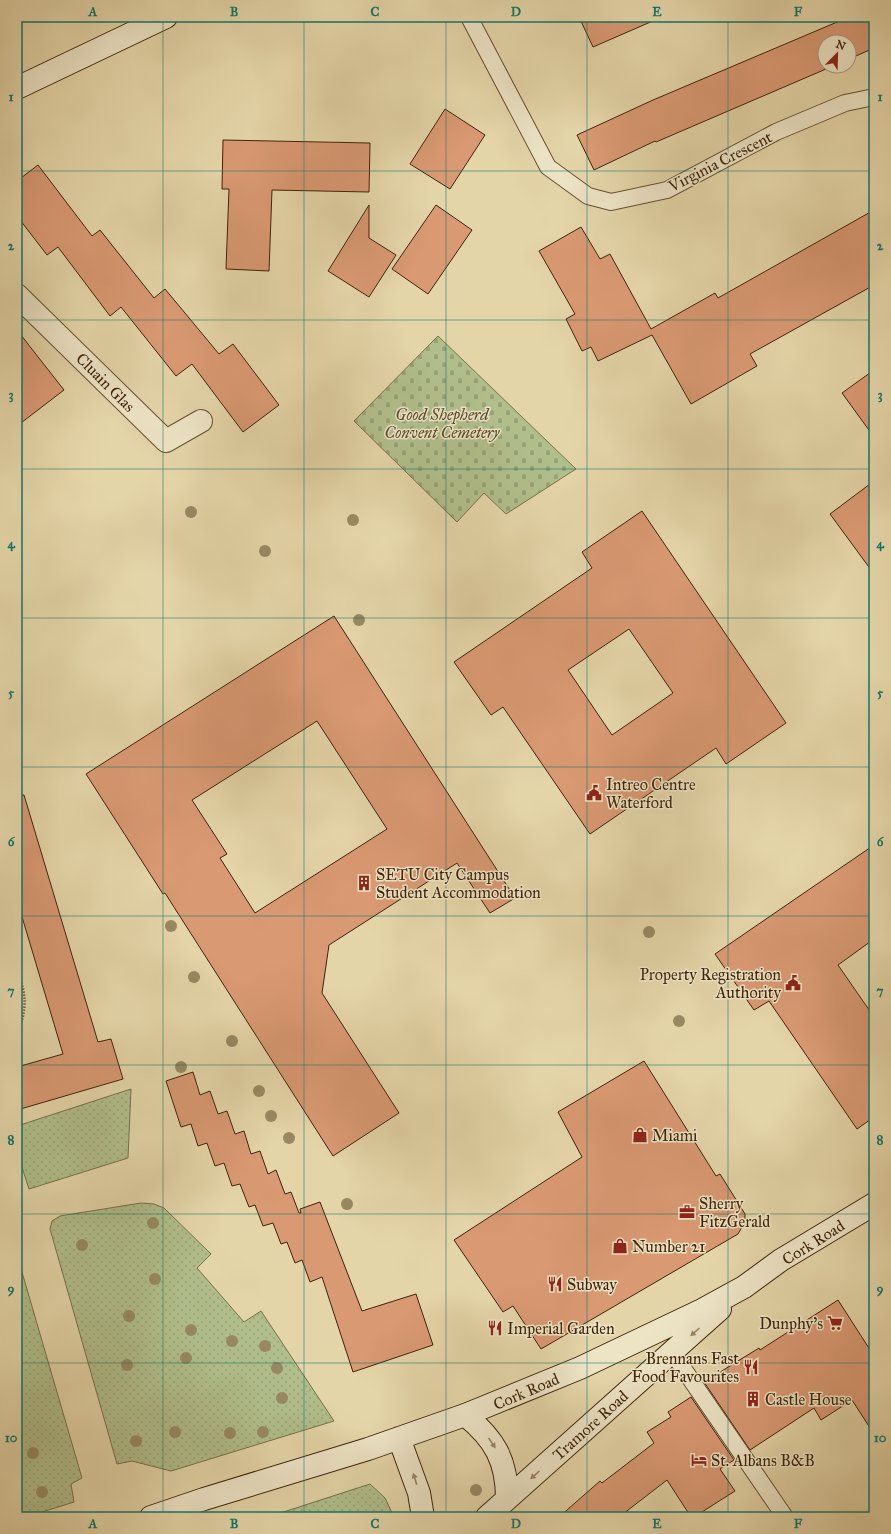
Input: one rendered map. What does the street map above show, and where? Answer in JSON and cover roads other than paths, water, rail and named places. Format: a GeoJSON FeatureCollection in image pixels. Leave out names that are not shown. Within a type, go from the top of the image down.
{"type":"FeatureCollection","features":[{"type":"Feature","properties":{"kind":"main road"},"geometry":{"type":"LineString","coordinates":[[17,88],[166,17]]}},
{"type":"Feature","properties":{"kind":"main road","name":"Cluain Glas"},"geometry":{"type":"LineString","coordinates":[[17,296],[166,441],[201,421]]}},
{"type":"Feature","properties":{"kind":"main road","name":"Cork Road"},"geometry":{"type":"LineString","coordinates":[[151,1517],[399,1438],[510,1398],[618,1351],[702,1310],[744,1287],[781,1260],[874,1204]]}},
{"type":"Feature","properties":{"kind":"main road","name":"Tramore Road"},"geometry":{"type":"LineString","coordinates":[[487,1517],[744,1287]]}},
{"type":"Feature","properties":{"kind":"main road"},"geometry":{"type":"LineString","coordinates":[[465,1415],[478,1425],[496,1448],[506,1473],[507,1499]]}},
{"type":"Feature","properties":{"kind":"main road"},"geometry":{"type":"LineString","coordinates":[[399,1438],[415,1480],[423,1511],[423,1517]]}},
{"type":"Feature","properties":{"kind":"lane","name":"Virginia Crescent"},"geometry":{"type":"LineString","coordinates":[[469,17],[548,167],[588,196],[611,202],[667,190],[776,132],[846,103],[874,97]]}},
{"type":"Feature","properties":{"kind":"lane"},"geometry":{"type":"LineString","coordinates":[[672,1352],[785,1517]]}},
{"type":"Feature","properties":{"kind":"place","name":"Intreo Centre Waterford"},"geometry":{"type":"Point","coordinates":[594,793]}},
{"type":"Feature","properties":{"kind":"place","name":"SETU City Campus Student Accommodation"},"geometry":{"type":"Point","coordinates":[364,883]}},
{"type":"Feature","properties":{"kind":"place","name":"Property Registration Authority"},"geometry":{"type":"Point","coordinates":[793,983]}},
{"type":"Feature","properties":{"kind":"place","name":"Miami"},"geometry":{"type":"Point","coordinates":[640,1135]}},
{"type":"Feature","properties":{"kind":"place","name":"Sherry FitzGerald"},"geometry":{"type":"Point","coordinates":[687,1212]}},
{"type":"Feature","properties":{"kind":"place","name":"Number 21"},"geometry":{"type":"Point","coordinates":[620,1246]}},
{"type":"Feature","properties":{"kind":"place","name":"Subway"},"geometry":{"type":"Point","coordinates":[555,1284]}},
{"type":"Feature","properties":{"kind":"place","name":"Dunphy's"},"geometry":{"type":"Point","coordinates":[835,1323]}},
{"type":"Feature","properties":{"kind":"place","name":"Imperial Garden"},"geometry":{"type":"Point","coordinates":[495,1328]}},
{"type":"Feature","properties":{"kind":"place","name":"Brennans Fast Food Favourites"},"geometry":{"type":"Point","coordinates":[751,1367]}},
{"type":"Feature","properties":{"kind":"place","name":"Castle House"},"geometry":{"type":"Point","coordinates":[753,1399]}},
{"type":"Feature","properties":{"kind":"place","name":"St. Albans B&B"},"geometry":{"type":"Point","coordinates":[699,1460]}},
{"type":"Feature","properties":{"kind":"park label","name":"Good Shepherd Convent Cemetery"},"geometry":{"type":"Point","coordinates":[442,423]}}]}
